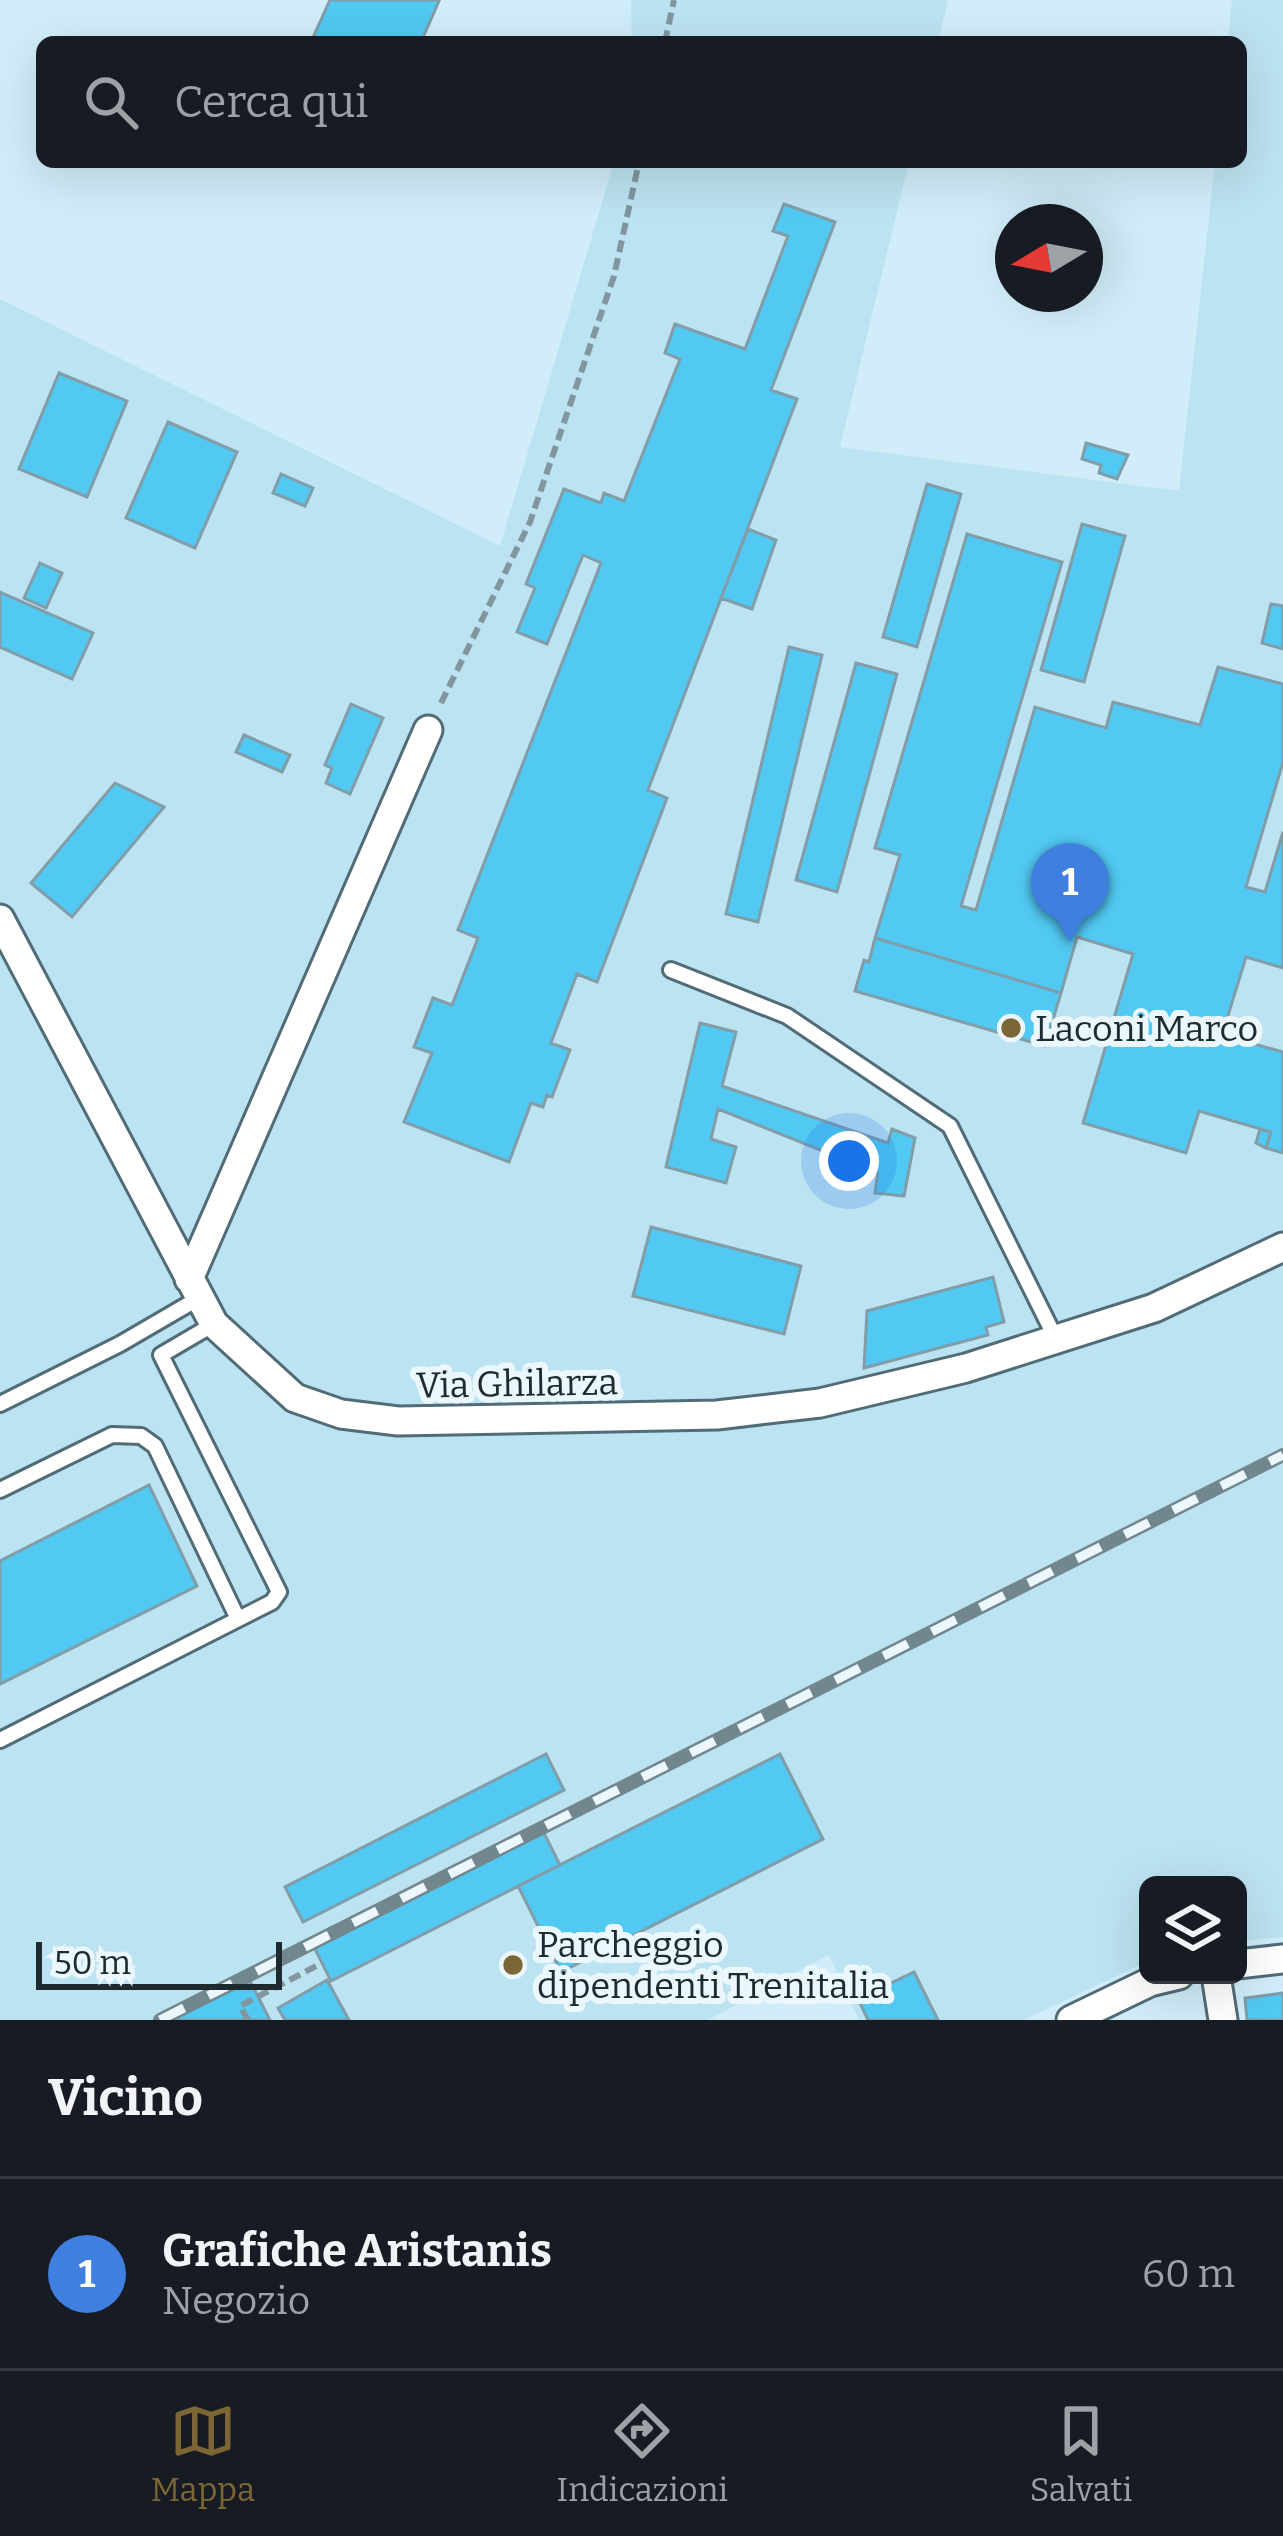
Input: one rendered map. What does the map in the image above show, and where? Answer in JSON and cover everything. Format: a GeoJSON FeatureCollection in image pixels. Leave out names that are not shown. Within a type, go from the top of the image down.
{"type":"FeatureCollection","features":[{"type":"Feature","properties":{"kind":"street"},"geometry":{"type":"LineString","coordinates":[[194,1288],[428,730]]}},
{"type":"Feature","properties":{"kind":"street","name":"Via Ghilarza"},"geometry":{"type":"LineString","coordinates":[[0,920],[214,1324],[295,1398],[341,1414],[398,1421],[717,1415],[820,1403],[966,1368],[1154,1308],[1283,1247]]}},
{"type":"Feature","properties":{"kind":"street"},"geometry":{"type":"LineString","coordinates":[[1247,1963],[1283,1959]]}},
{"type":"Feature","properties":{"kind":"street"},"geometry":{"type":"LineString","coordinates":[[1071,2020],[1146,1984]]}},
{"type":"Feature","properties":{"kind":"street"},"geometry":{"type":"LineString","coordinates":[[1217,1984],[1223,2020]]}},
{"type":"Feature","properties":{"kind":"lane"},"geometry":{"type":"LineString","coordinates":[[671,970],[787,1016],[950,1126],[1056,1340]]}},
{"type":"Feature","properties":{"kind":"lane"},"geometry":{"type":"LineString","coordinates":[[0,1404],[120,1345],[194,1288]]}},
{"type":"Feature","properties":{"kind":"lane"},"geometry":{"type":"LineString","coordinates":[[0,1740],[272,1602],[279,1592],[161,1355],[214,1324]]}},
{"type":"Feature","properties":{"kind":"lane"},"geometry":{"type":"LineString","coordinates":[[0,1490],[112,1435],[141,1436],[154,1446],[238,1619]]}},
{"type":"Feature","properties":{"kind":"path"},"geometry":{"type":"LineString","coordinates":[[666,36],[674,0]]}},
{"type":"Feature","properties":{"kind":"path"},"geometry":{"type":"LineString","coordinates":[[428,730],[530,522],[614,276],[638,168]]}},
{"type":"Feature","properties":{"kind":"path"},"geometry":{"type":"LineString","coordinates":[[248,2020],[241,2006],[322,1963]]}},
{"type":"Feature","properties":{"kind":"shaded area"},"geometry":{"type":"Polygon","coordinates":[[[631,0],[948,0],[939,36],[632,36],[631,0]]]}},
{"type":"Feature","properties":{"kind":"shaded area"},"geometry":{"type":"Polygon","coordinates":[[[1232,0],[1283,0],[1283,1937],[1247,1940],[1247,1876],[1139,1876],[1139,1965],[1024,2020],[859,2020],[829,1955],[708,2020],[0,2020],[0,299],[500,546],[612,168],[908,168],[840,447],[1179,491],[1214,168],[1247,168],[1247,36],[1229,36],[1232,0]]]}},
{"type":"Feature","properties":{"kind":"building"},"geometry":{"type":"Polygon","coordinates":[[[330,0],[439,1],[424,36],[314,36],[330,0]]]}},
{"type":"Feature","properties":{"kind":"building"},"geometry":{"type":"Polygon","coordinates":[[[784,204],[835,222],[771,390],[797,399],[648,790],[667,798],[597,982],[577,974],[551,1043],[570,1050],[552,1097],[547,1095],[543,1107],[531,1103],[509,1162],[404,1122],[432,1053],[414,1047],[433,998],[452,1005],[478,938],[458,930],[601,563],[583,555],[547,644],[517,632],[535,588],[526,584],[564,489],[601,503],[604,493],[624,501],[680,359],[665,353],[675,324],[745,349],[788,236],[773,231],[784,204]]]}},
{"type":"Feature","properties":{"kind":"building"},"geometry":{"type":"Polygon","coordinates":[[[59,373],[127,401],[87,497],[19,469],[59,373]]]}},
{"type":"Feature","properties":{"kind":"building"},"geometry":{"type":"Polygon","coordinates":[[[168,422],[237,452],[195,548],[126,518],[168,422]]]}},
{"type":"Feature","properties":{"kind":"building"},"geometry":{"type":"Polygon","coordinates":[[[1086,443],[1128,455],[1117,479],[1099,473],[1101,465],[1082,459],[1086,443]]]}},
{"type":"Feature","properties":{"kind":"building"},"geometry":{"type":"Polygon","coordinates":[[[281,474],[313,488],[305,506],[273,493],[281,474]]]}},
{"type":"Feature","properties":{"kind":"building"},"geometry":{"type":"Polygon","coordinates":[[[927,484],[961,494],[917,647],[883,637],[927,484]]]}},
{"type":"Feature","properties":{"kind":"building"},"geometry":{"type":"Polygon","coordinates":[[[1082,524],[1125,536],[1084,682],[1041,670],[1082,524]]]}},
{"type":"Feature","properties":{"kind":"building"},"geometry":{"type":"Polygon","coordinates":[[[748,529],[776,540],[752,609],[721,598],[748,529]]]}},
{"type":"Feature","properties":{"kind":"building"},"geometry":{"type":"Polygon","coordinates":[[[967,534],[1062,562],[961,906],[976,910],[1035,707],[1106,728],[1113,702],[1200,725],[1218,667],[1283,684],[1283,762],[1246,887],[1265,892],[1283,832],[1283,968],[1246,957],[1222,1035],[1283,1052],[1283,1153],[1266,1148],[1271,1132],[1199,1111],[1186,1153],[1083,1123],[1133,954],[1077,937],[1061,993],[875,938],[900,855],[875,848],[967,534]]]}},
{"type":"Feature","properties":{"kind":"building"},"geometry":{"type":"Polygon","coordinates":[[[40,563],[62,573],[46,608],[24,598],[40,563]]]}},
{"type":"Feature","properties":{"kind":"building"},"geometry":{"type":"Polygon","coordinates":[[[0,592],[93,633],[72,679],[0,647],[0,592]]]}},
{"type":"Feature","properties":{"kind":"building"},"geometry":{"type":"Polygon","coordinates":[[[1271,604],[1283,606],[1283,649],[1262,643],[1271,604]]]}},
{"type":"Feature","properties":{"kind":"building"},"geometry":{"type":"Polygon","coordinates":[[[789,647],[822,655],[758,922],[726,914],[789,647]]]}},
{"type":"Feature","properties":{"kind":"building"},"geometry":{"type":"Polygon","coordinates":[[[856,663],[897,674],[837,892],[796,880],[856,663]]]}},
{"type":"Feature","properties":{"kind":"building"},"geometry":{"type":"Polygon","coordinates":[[[351,704],[383,718],[350,794],[326,783],[332,768],[325,765],[351,704]]]}},
{"type":"Feature","properties":{"kind":"building"},"geometry":{"type":"Polygon","coordinates":[[[244,735],[290,755],[282,772],[236,752],[244,735]]]}},
{"type":"Feature","properties":{"kind":"building"},"geometry":{"type":"Polygon","coordinates":[[[115,783],[164,807],[72,917],[31,883],[115,783]]]}},
{"type":"Feature","properties":{"kind":"building"},"geometry":{"type":"Polygon","coordinates":[[[875,938],[1061,993],[1045,1046],[855,991],[875,938]]]}},
{"type":"Feature","properties":{"kind":"building"},"geometry":{"type":"Polygon","coordinates":[[[700,1023],[736,1032],[722,1086],[888,1143],[892,1129],[915,1138],[904,1196],[875,1193],[878,1173],[718,1109],[711,1139],[736,1147],[726,1183],[666,1167],[700,1023]]]}},
{"type":"Feature","properties":{"kind":"building"},"geometry":{"type":"Polygon","coordinates":[[[1260,1129],[1271,1132],[1266,1148],[1256,1143],[1260,1129]]]}},
{"type":"Feature","properties":{"kind":"building"},"geometry":{"type":"Polygon","coordinates":[[[651,1227],[801,1266],[784,1334],[633,1296],[651,1227]]]}},
{"type":"Feature","properties":{"kind":"building"},"geometry":{"type":"Polygon","coordinates":[[[993,1277],[1004,1322],[986,1327],[988,1335],[864,1368],[867,1311],[993,1277]]]}},
{"type":"Feature","properties":{"kind":"building"},"geometry":{"type":"Polygon","coordinates":[[[149,1485],[197,1586],[0,1684],[0,1561],[149,1485]]]}},
{"type":"Feature","properties":{"kind":"building"},"geometry":{"type":"Polygon","coordinates":[[[546,1754],[564,1790],[303,1922],[285,1887],[546,1754]]]}},
{"type":"Feature","properties":{"kind":"building"},"geometry":{"type":"Polygon","coordinates":[[[780,1754],[823,1839],[561,1972],[518,1886],[780,1754]]]}},
{"type":"Feature","properties":{"kind":"building"},"geometry":{"type":"Polygon","coordinates":[[[542,1829],[560,1865],[331,1981],[313,1945],[542,1829]]]}},
{"type":"Feature","properties":{"kind":"building"},"geometry":{"type":"Polygon","coordinates":[[[914,1972],[938,2020],[868,2020],[858,1999],[914,1972]]]}},
{"type":"Feature","properties":{"kind":"building"},"geometry":{"type":"Polygon","coordinates":[[[249,1979],[270,2020],[168,2020],[249,1979]]]}},
{"type":"Feature","properties":{"kind":"building"},"geometry":{"type":"Polygon","coordinates":[[[327,1980],[349,2020],[285,2020],[278,2008],[327,1980]]]}},
{"type":"Feature","properties":{"kind":"building"},"geometry":{"type":"Polygon","coordinates":[[[1283,1993],[1283,2020],[1247,2020],[1245,1998],[1283,1993]]]}},
{"type":"Feature","properties":{"kind":"railway"},"geometry":{"type":"LineString","coordinates":[[160,2020],[1283,1455]]}},
{"type":"Feature","properties":{"kind":"place","name":"Grafiche Aristanis"},"geometry":{"type":"Point","coordinates":[1070,942]}},
{"type":"Feature","properties":{"kind":"place","name":"Laconi Marco"},"geometry":{"type":"Point","coordinates":[1011,1028]}},
{"type":"Feature","properties":{"kind":"place","name":"Parcheggio dipendenti Trenitalia"},"geometry":{"type":"Point","coordinates":[513,1965]}}]}
